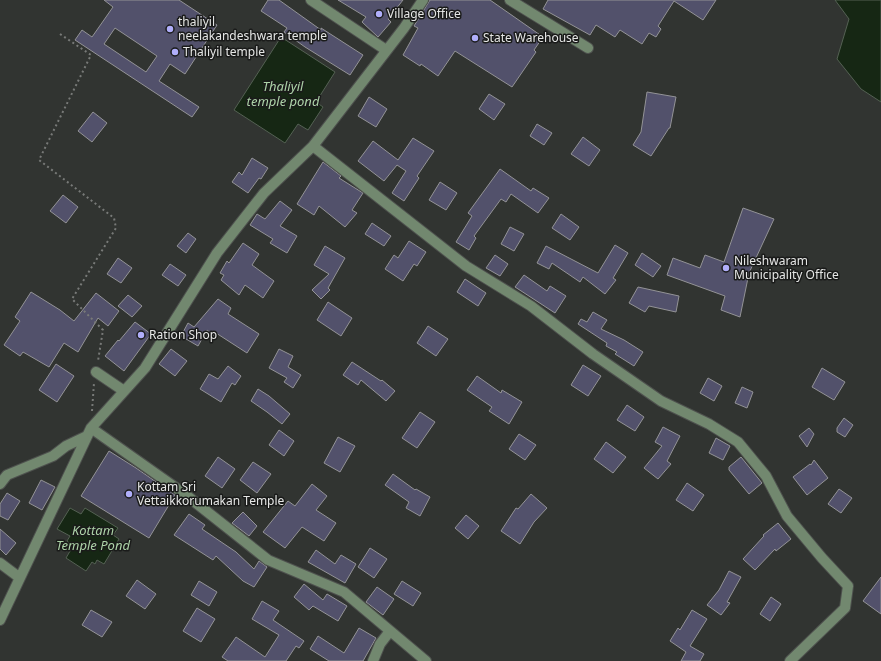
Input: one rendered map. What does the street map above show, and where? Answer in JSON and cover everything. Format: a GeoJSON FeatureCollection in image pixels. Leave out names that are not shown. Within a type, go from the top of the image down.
{"type":"FeatureCollection","features":[{"type":"Feature","properties":{"kind":"street"},"geometry":{"type":"LineString","coordinates":[[311,0],[386,50]]}},
{"type":"Feature","properties":{"kind":"street"},"geometry":{"type":"LineString","coordinates":[[0,620],[89,432],[145,368],[217,253],[264,193],[313,146],[423,0]]}},
{"type":"Feature","properties":{"kind":"street"},"geometry":{"type":"LineString","coordinates":[[510,0],[588,48]]}},
{"type":"Feature","properties":{"kind":"street"},"geometry":{"type":"LineString","coordinates":[[313,146],[466,266],[531,306],[593,354],[661,401],[708,424],[738,442],[766,476],[786,516],[848,586],[845,608],[790,661]]}},
{"type":"Feature","properties":{"kind":"street"},"geometry":{"type":"LineString","coordinates":[[96,372],[124,391]]}},
{"type":"Feature","properties":{"kind":"street"},"geometry":{"type":"LineString","coordinates":[[0,484],[7,476],[53,456],[89,432]]}},
{"type":"Feature","properties":{"kind":"street"},"geometry":{"type":"LineString","coordinates":[[89,432],[186,495],[268,560],[344,592],[426,661]]}},
{"type":"Feature","properties":{"kind":"street"},"geometry":{"type":"LineString","coordinates":[[0,564],[20,578]]}},
{"type":"Feature","properties":{"kind":"street"},"geometry":{"type":"LineString","coordinates":[[372,661],[380,644],[390,631]]}},
{"type":"Feature","properties":{"kind":"path"},"geometry":{"type":"LineString","coordinates":[[60,34],[91,55],[39,160],[114,218],[116,228],[72,299],[103,330],[96,372],[89,432]]}},
{"type":"Feature","properties":{"kind":"water"},"geometry":{"type":"Polygon","coordinates":[[[835,0],[881,0],[881,102],[861,89],[837,59],[849,19],[835,0]]]}},
{"type":"Feature","properties":{"kind":"water","name":"Thaliyil temple pond"},"geometry":{"type":"Polygon","coordinates":[[[281,37],[335,72],[316,102],[323,107],[308,130],[298,124],[285,143],[234,110],[281,37]]]}},
{"type":"Feature","properties":{"kind":"water","name":"Kottam Temple Pond"},"geometry":{"type":"Polygon","coordinates":[[[70,508],[81,514],[85,508],[118,528],[113,535],[119,539],[104,564],[97,560],[95,564],[92,562],[86,571],[66,558],[73,546],[67,541],[70,536],[57,529],[70,508]]]}},
{"type":"Feature","properties":{"kind":"building","name":"Thaliyil temple"},"geometry":{"type":"Polygon","coordinates":[[[104,0],[179,0],[217,25],[185,74],[170,64],[159,81],[199,107],[192,117],[75,40],[82,30],[92,37],[113,7],[104,0]],[[115,28],[104,44],[146,72],[157,56],[115,28]]]}},
{"type":"Feature","properties":{"kind":"building"},"geometry":{"type":"Polygon","coordinates":[[[268,0],[279,0],[321,30],[321,28],[363,55],[350,75],[284,32],[287,28],[261,11],[268,0]]]}},
{"type":"Feature","properties":{"kind":"building"},"geometry":{"type":"Polygon","coordinates":[[[338,0],[403,0],[388,19],[391,22],[378,37],[362,22],[366,17],[338,0]]]}},
{"type":"Feature","properties":{"kind":"building","name":"State Warehouse"},"geometry":{"type":"Polygon","coordinates":[[[430,0],[490,0],[543,37],[534,50],[536,52],[512,87],[455,51],[438,76],[421,64],[420,66],[403,55],[418,28],[414,26],[430,0]]]}},
{"type":"Feature","properties":{"kind":"building"},"geometry":{"type":"Polygon","coordinates":[[[548,0],[716,0],[703,20],[674,1],[658,26],[661,29],[656,37],[649,33],[642,44],[620,30],[615,37],[596,25],[590,35],[543,9],[548,0]]]}},
{"type":"Feature","properties":{"kind":"building"},"geometry":{"type":"Polygon","coordinates":[[[647,92],[676,97],[670,128],[651,156],[633,145],[641,132],[647,92]]]}},
{"type":"Feature","properties":{"kind":"building"},"geometry":{"type":"Polygon","coordinates":[[[489,94],[505,104],[494,120],[479,109],[489,94]]]}},
{"type":"Feature","properties":{"kind":"building"},"geometry":{"type":"Polygon","coordinates":[[[369,97],[387,109],[376,127],[358,116],[369,97]]]}},
{"type":"Feature","properties":{"kind":"building"},"geometry":{"type":"Polygon","coordinates":[[[93,112],[107,123],[92,142],[78,131],[93,112]]]}},
{"type":"Feature","properties":{"kind":"building"},"geometry":{"type":"Polygon","coordinates":[[[537,124],[552,133],[544,145],[530,136],[537,124]]]}},
{"type":"Feature","properties":{"kind":"building"},"geometry":{"type":"Polygon","coordinates":[[[583,137],[600,150],[589,166],[571,154],[583,137]]]}},
{"type":"Feature","properties":{"kind":"building"},"geometry":{"type":"Polygon","coordinates":[[[413,138],[434,151],[417,176],[419,178],[404,201],[392,193],[406,171],[397,165],[384,181],[358,161],[373,141],[398,160],[413,138]]]}},
{"type":"Feature","properties":{"kind":"building"},"geometry":{"type":"Polygon","coordinates":[[[252,158],[268,168],[261,179],[259,178],[248,193],[232,182],[239,172],[242,175],[252,158]]]}},
{"type":"Feature","properties":{"kind":"building"},"geometry":{"type":"Polygon","coordinates":[[[323,162],[341,176],[339,178],[363,193],[352,210],[357,213],[345,227],[319,206],[314,215],[297,204],[323,162]]]}},
{"type":"Feature","properties":{"kind":"building"},"geometry":{"type":"Polygon","coordinates":[[[500,169],[531,191],[533,188],[549,198],[538,213],[511,194],[506,202],[501,199],[474,236],[476,238],[469,250],[456,242],[472,216],[468,213],[500,169]]]}},
{"type":"Feature","properties":{"kind":"building"},"geometry":{"type":"Polygon","coordinates":[[[440,182],[457,193],[446,210],[429,200],[440,182]]]}},
{"type":"Feature","properties":{"kind":"building"},"geometry":{"type":"Polygon","coordinates":[[[63,195],[78,207],[66,223],[50,211],[63,195]]]}},
{"type":"Feature","properties":{"kind":"building"},"geometry":{"type":"Polygon","coordinates":[[[280,201],[292,210],[280,226],[297,236],[287,253],[270,243],[273,239],[250,225],[257,214],[265,219],[280,201]]]}},
{"type":"Feature","properties":{"kind":"building","name":"Nileshwaram Municipality Office"},"geometry":{"type":"Polygon","coordinates":[[[743,208],[774,219],[749,273],[740,317],[721,310],[725,296],[667,275],[673,258],[700,268],[705,255],[724,262],[743,208]]]}},
{"type":"Feature","properties":{"kind":"building"},"geometry":{"type":"Polygon","coordinates":[[[561,214],[579,227],[570,240],[552,228],[561,214]]]}},
{"type":"Feature","properties":{"kind":"building"},"geometry":{"type":"Polygon","coordinates":[[[372,223],[391,236],[384,246],[365,234],[372,223]]]}},
{"type":"Feature","properties":{"kind":"building"},"geometry":{"type":"Polygon","coordinates":[[[510,227],[524,234],[514,251],[501,244],[510,227]]]}},
{"type":"Feature","properties":{"kind":"building"},"geometry":{"type":"Polygon","coordinates":[[[188,233],[196,239],[186,253],[177,246],[188,233]]]}},
{"type":"Feature","properties":{"kind":"building"},"geometry":{"type":"Polygon","coordinates":[[[409,241],[426,252],[417,266],[414,264],[403,281],[385,269],[394,255],[398,258],[409,241]]]}},
{"type":"Feature","properties":{"kind":"building"},"geometry":{"type":"Polygon","coordinates":[[[243,243],[259,254],[252,265],[274,281],[263,298],[245,285],[239,295],[221,280],[224,275],[220,273],[227,261],[229,263],[243,243]]]}},
{"type":"Feature","properties":{"kind":"building"},"geometry":{"type":"Polygon","coordinates":[[[615,245],[628,253],[613,278],[616,280],[605,294],[583,277],[580,282],[552,263],[549,269],[537,263],[546,246],[598,273],[615,245]]]}},
{"type":"Feature","properties":{"kind":"building"},"geometry":{"type":"Polygon","coordinates":[[[325,246],[345,258],[328,288],[330,290],[321,299],[312,290],[329,274],[314,265],[325,246]]]}},
{"type":"Feature","properties":{"kind":"building"},"geometry":{"type":"Polygon","coordinates":[[[642,253],[661,266],[653,277],[635,265],[642,253]]]}},
{"type":"Feature","properties":{"kind":"building"},"geometry":{"type":"Polygon","coordinates":[[[495,255],[508,264],[500,276],[486,268],[495,255]]]}},
{"type":"Feature","properties":{"kind":"building"},"geometry":{"type":"Polygon","coordinates":[[[118,258],[132,268],[121,283],[107,274],[118,258]]]}},
{"type":"Feature","properties":{"kind":"building"},"geometry":{"type":"Polygon","coordinates":[[[170,264],[186,275],[178,286],[162,275],[170,264]]]}},
{"type":"Feature","properties":{"kind":"building"},"geometry":{"type":"Polygon","coordinates":[[[524,275],[547,291],[550,286],[566,296],[555,313],[515,287],[524,275]]]}},
{"type":"Feature","properties":{"kind":"building"},"geometry":{"type":"Polygon","coordinates":[[[465,279],[486,293],[478,306],[457,292],[465,279]]]}},
{"type":"Feature","properties":{"kind":"building"},"geometry":{"type":"Polygon","coordinates":[[[638,287],[679,296],[676,312],[649,306],[645,312],[629,303],[638,287]]]}},
{"type":"Feature","properties":{"kind":"building"},"geometry":{"type":"Polygon","coordinates":[[[31,292],[60,310],[74,321],[96,293],[119,311],[108,326],[98,318],[78,352],[64,343],[49,367],[23,352],[20,356],[4,345],[20,321],[15,317],[31,292]]]}},
{"type":"Feature","properties":{"kind":"building"},"geometry":{"type":"Polygon","coordinates":[[[128,295],[142,306],[132,317],[118,306],[128,295]]]}},
{"type":"Feature","properties":{"kind":"building"},"geometry":{"type":"Polygon","coordinates":[[[218,299],[231,308],[228,314],[259,334],[247,353],[216,333],[214,336],[207,330],[198,346],[181,336],[188,323],[194,327],[218,299]]]}},
{"type":"Feature","properties":{"kind":"building"},"geometry":{"type":"Polygon","coordinates":[[[328,302],[352,318],[341,336],[317,320],[328,302]]]}},
{"type":"Feature","properties":{"kind":"building"},"geometry":{"type":"Polygon","coordinates":[[[593,312],[607,320],[601,329],[624,340],[643,352],[634,366],[615,354],[617,352],[606,346],[607,343],[578,324],[581,319],[587,322],[593,312]]]}},
{"type":"Feature","properties":{"kind":"building"},"geometry":{"type":"Polygon","coordinates":[[[135,322],[151,334],[124,371],[105,356],[135,322]]]}},
{"type":"Feature","properties":{"kind":"building"},"geometry":{"type":"Polygon","coordinates":[[[428,326],[448,339],[436,356],[417,343],[428,326]]]}},
{"type":"Feature","properties":{"kind":"building"},"geometry":{"type":"Polygon","coordinates":[[[171,349],[187,361],[175,376],[159,364],[171,349]]]}},
{"type":"Feature","properties":{"kind":"building"},"geometry":{"type":"Polygon","coordinates":[[[279,349],[293,356],[288,367],[301,375],[293,388],[284,382],[287,378],[269,368],[279,349]]]}},
{"type":"Feature","properties":{"kind":"building"},"geometry":{"type":"Polygon","coordinates":[[[352,362],[381,381],[382,380],[395,391],[386,401],[361,380],[358,385],[343,375],[352,362]]]}},
{"type":"Feature","properties":{"kind":"building"},"geometry":{"type":"Polygon","coordinates":[[[56,364],[74,376],[57,402],[39,390],[56,364]]]}},
{"type":"Feature","properties":{"kind":"building"},"geometry":{"type":"Polygon","coordinates":[[[583,365],[601,376],[588,396],[571,385],[583,365]]]}},
{"type":"Feature","properties":{"kind":"building"},"geometry":{"type":"Polygon","coordinates":[[[228,366],[241,376],[235,385],[232,383],[221,402],[200,389],[209,374],[218,379],[228,366]]]}},
{"type":"Feature","properties":{"kind":"building"},"geometry":{"type":"Polygon","coordinates":[[[822,368],[845,382],[834,400],[812,387],[822,368]]]}},
{"type":"Feature","properties":{"kind":"building"},"geometry":{"type":"Polygon","coordinates":[[[477,376],[501,393],[502,390],[522,402],[509,424],[489,411],[492,407],[467,390],[477,376]]]}},
{"type":"Feature","properties":{"kind":"building"},"geometry":{"type":"Polygon","coordinates":[[[708,378],[722,386],[714,401],[700,393],[708,378]]]}},
{"type":"Feature","properties":{"kind":"building"},"geometry":{"type":"Polygon","coordinates":[[[742,387],[753,392],[747,408],[735,403],[742,387]]]}},
{"type":"Feature","properties":{"kind":"building"},"geometry":{"type":"Polygon","coordinates":[[[258,389],[269,396],[290,414],[282,424],[251,401],[258,389]]]}},
{"type":"Feature","properties":{"kind":"building"},"geometry":{"type":"Polygon","coordinates":[[[627,405],[644,417],[635,431],[617,420],[627,405]]]}},
{"type":"Feature","properties":{"kind":"building"},"geometry":{"type":"Polygon","coordinates":[[[420,412],[435,422],[417,448],[402,438],[420,412]]]}},
{"type":"Feature","properties":{"kind":"building"},"geometry":{"type":"Polygon","coordinates":[[[844,418],[853,425],[845,437],[837,432],[837,428],[844,418]]]}},
{"type":"Feature","properties":{"kind":"building"},"geometry":{"type":"Polygon","coordinates":[[[663,427],[680,436],[667,461],[671,464],[658,479],[644,468],[662,446],[655,442],[663,427]]]}},
{"type":"Feature","properties":{"kind":"building"},"geometry":{"type":"Polygon","coordinates":[[[809,428],[814,434],[807,447],[799,436],[809,428]]]}},
{"type":"Feature","properties":{"kind":"building"},"geometry":{"type":"Polygon","coordinates":[[[279,430],[294,441],[284,456],[269,445],[279,430]]]}},
{"type":"Feature","properties":{"kind":"building"},"geometry":{"type":"Polygon","coordinates":[[[519,434],[536,445],[525,460],[509,449],[519,434]]]}},
{"type":"Feature","properties":{"kind":"building"},"geometry":{"type":"Polygon","coordinates":[[[338,437],[355,446],[340,472],[324,463],[338,437]]]}},
{"type":"Feature","properties":{"kind":"building"},"geometry":{"type":"Polygon","coordinates":[[[716,438],[730,446],[723,460],[709,453],[716,438]]]}},
{"type":"Feature","properties":{"kind":"building"},"geometry":{"type":"Polygon","coordinates":[[[606,442],[626,457],[613,473],[594,459],[606,442]]]}},
{"type":"Feature","properties":{"kind":"building","name":"Kottam Sri Vettaikkorumakan Temple"},"geometry":{"type":"Polygon","coordinates":[[[109,451],[175,495],[149,538],[81,496],[109,451]]]}},
{"type":"Feature","properties":{"kind":"building"},"geometry":{"type":"Polygon","coordinates":[[[218,457],[235,469],[222,488],[205,476],[218,457]]]}},
{"type":"Feature","properties":{"kind":"building"},"geometry":{"type":"Polygon","coordinates":[[[741,457],[762,483],[749,494],[729,470],[729,467],[741,457]]]}},
{"type":"Feature","properties":{"kind":"building"},"geometry":{"type":"Polygon","coordinates":[[[814,460],[828,478],[807,495],[793,477],[810,464],[811,465],[814,460]]]}},
{"type":"Feature","properties":{"kind":"building"},"geometry":{"type":"Polygon","coordinates":[[[253,462],[271,474],[257,493],[240,480],[253,462]]]}},
{"type":"Feature","properties":{"kind":"building"},"geometry":{"type":"Polygon","coordinates":[[[393,474],[415,490],[416,489],[430,497],[420,516],[406,508],[409,502],[385,485],[393,474]]]}},
{"type":"Feature","properties":{"kind":"building"},"geometry":{"type":"Polygon","coordinates":[[[41,480],[55,487],[42,510],[29,503],[41,480]]]}},
{"type":"Feature","properties":{"kind":"building"},"geometry":{"type":"Polygon","coordinates":[[[687,483],[704,495],[693,511],[676,500],[687,483]]]}},
{"type":"Feature","properties":{"kind":"building"},"geometry":{"type":"Polygon","coordinates":[[[312,484],[327,496],[316,510],[336,523],[324,541],[302,527],[285,548],[263,532],[288,501],[295,506],[312,484]]]}},
{"type":"Feature","properties":{"kind":"building"},"geometry":{"type":"Polygon","coordinates":[[[839,489],[852,498],[841,513],[828,504],[839,489]]]}},
{"type":"Feature","properties":{"kind":"building"},"geometry":{"type":"Polygon","coordinates":[[[7,493],[20,501],[8,520],[0,516],[0,504],[7,493]]]}},
{"type":"Feature","properties":{"kind":"building"},"geometry":{"type":"Polygon","coordinates":[[[531,494],[547,508],[534,522],[520,544],[501,531],[516,508],[518,509],[531,494]]]}},
{"type":"Feature","properties":{"kind":"building"},"geometry":{"type":"Polygon","coordinates":[[[243,512],[257,526],[249,536],[232,523],[243,512]]]}},
{"type":"Feature","properties":{"kind":"building"},"geometry":{"type":"Polygon","coordinates":[[[189,514],[205,525],[202,529],[236,552],[254,569],[259,561],[267,567],[254,587],[243,581],[216,556],[213,560],[174,535],[189,514]]]}},
{"type":"Feature","properties":{"kind":"building"},"geometry":{"type":"Polygon","coordinates":[[[466,515],[479,526],[468,539],[455,528],[466,515]]]}},
{"type":"Feature","properties":{"kind":"building"},"geometry":{"type":"Polygon","coordinates":[[[778,523],[791,539],[776,551],[775,549],[755,570],[743,559],[764,536],[763,535],[778,523]]]}},
{"type":"Feature","properties":{"kind":"building"},"geometry":{"type":"Polygon","coordinates":[[[0,529],[16,543],[6,555],[0,549],[0,529]]]}},
{"type":"Feature","properties":{"kind":"building"},"geometry":{"type":"Polygon","coordinates":[[[370,548],[387,559],[374,578],[358,567],[370,548]]]}},
{"type":"Feature","properties":{"kind":"building"},"geometry":{"type":"Polygon","coordinates":[[[316,550],[335,564],[341,555],[356,564],[345,583],[308,562],[316,550]]]}},
{"type":"Feature","properties":{"kind":"building"},"geometry":{"type":"Polygon","coordinates":[[[729,571],[741,577],[727,602],[730,603],[721,615],[707,605],[719,590],[729,571]]]}},
{"type":"Feature","properties":{"kind":"building"},"geometry":{"type":"Polygon","coordinates":[[[881,577],[881,614],[863,601],[881,577]]]}},
{"type":"Feature","properties":{"kind":"building"},"geometry":{"type":"Polygon","coordinates":[[[137,580],[156,594],[145,609],[126,596],[137,580]]]}},
{"type":"Feature","properties":{"kind":"building"},"geometry":{"type":"Polygon","coordinates":[[[199,581],[217,592],[209,606],[191,595],[199,581]]]}},
{"type":"Feature","properties":{"kind":"building"},"geometry":{"type":"Polygon","coordinates":[[[402,581],[421,593],[413,606],[394,594],[402,581]]]}},
{"type":"Feature","properties":{"kind":"building"},"geometry":{"type":"Polygon","coordinates":[[[304,584],[323,600],[327,594],[347,606],[338,621],[313,606],[309,610],[294,597],[304,584]]]}},
{"type":"Feature","properties":{"kind":"building"},"geometry":{"type":"Polygon","coordinates":[[[377,587],[394,599],[383,615],[366,602],[377,587]]]}},
{"type":"Feature","properties":{"kind":"building"},"geometry":{"type":"Polygon","coordinates":[[[771,597],[781,604],[770,621],[760,614],[771,597]]]}},
{"type":"Feature","properties":{"kind":"building"},"geometry":{"type":"Polygon","coordinates":[[[262,601],[279,611],[273,620],[304,641],[299,648],[296,646],[286,661],[228,661],[222,657],[236,637],[265,657],[279,635],[252,619],[262,601]]]}},
{"type":"Feature","properties":{"kind":"building"},"geometry":{"type":"Polygon","coordinates":[[[197,608],[215,619],[201,642],[183,631],[197,608]]]}},
{"type":"Feature","properties":{"kind":"building"},"geometry":{"type":"Polygon","coordinates":[[[91,610],[112,622],[102,637],[82,625],[91,610]]]}},
{"type":"Feature","properties":{"kind":"building"},"geometry":{"type":"Polygon","coordinates":[[[692,610],[707,619],[690,646],[704,654],[700,661],[681,661],[686,652],[670,641],[678,628],[680,630],[692,610]]]}},
{"type":"Feature","properties":{"kind":"building"},"geometry":{"type":"Polygon","coordinates":[[[359,628],[376,638],[363,661],[329,661],[310,649],[318,636],[344,653],[359,628]]]}},
{"type":"Feature","properties":{"kind":"place","name":"Village Office"},"geometry":{"type":"Point","coordinates":[379,14]}},
{"type":"Feature","properties":{"kind":"place","name":"thaliyil neelakandeshwara temple"},"geometry":{"type":"Point","coordinates":[170,29]}},
{"type":"Feature","properties":{"kind":"place","name":"State Warehouse"},"geometry":{"type":"Point","coordinates":[475,38]}},
{"type":"Feature","properties":{"kind":"place","name":"Thaliyil temple"},"geometry":{"type":"Point","coordinates":[175,52]}},
{"type":"Feature","properties":{"kind":"place","name":"Nileshwaram Municipality Office"},"geometry":{"type":"Point","coordinates":[726,268]}},
{"type":"Feature","properties":{"kind":"place","name":"Ration Shop"},"geometry":{"type":"Point","coordinates":[141,335]}},
{"type":"Feature","properties":{"kind":"place","name":"Kottam Sri Vettaikkorumakan Temple"},"geometry":{"type":"Point","coordinates":[129,494]}}]}
